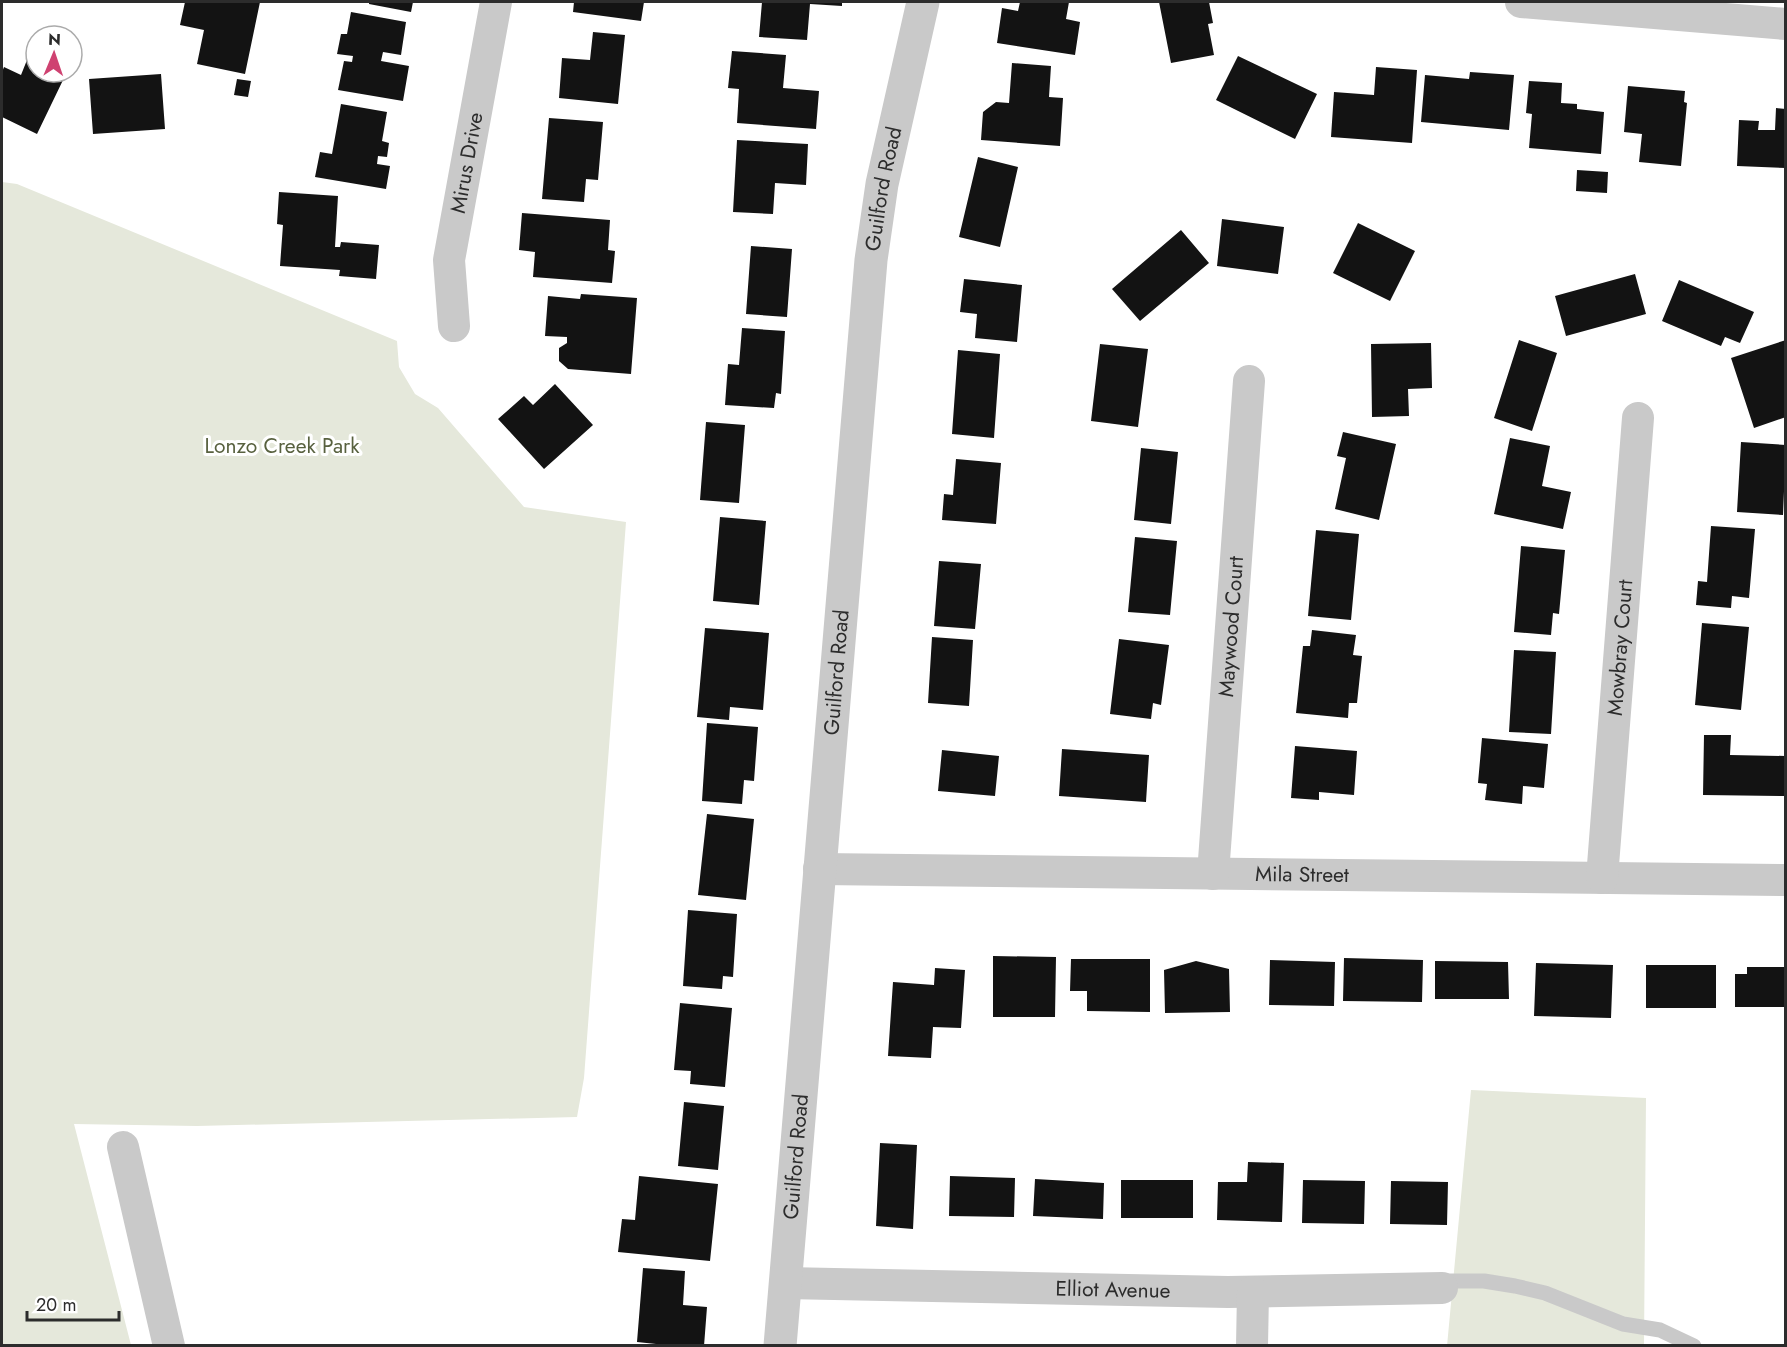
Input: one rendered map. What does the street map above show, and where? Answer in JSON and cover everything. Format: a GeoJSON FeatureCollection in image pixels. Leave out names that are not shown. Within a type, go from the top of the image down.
{"type":"FeatureCollection","features":[{"type":"Feature","properties":{"kind":"street","name":"Mirus Drive"},"geometry":{"type":"LineString","coordinates":[[454,326],[449,261],[496,2]]}},
{"type":"Feature","properties":{"kind":"street","name":"Guilford Road"},"geometry":{"type":"LineString","coordinates":[[780,1346],[871,260],[882,184],[923,2]]}},
{"type":"Feature","properties":{"kind":"street"},"geometry":{"type":"LineString","coordinates":[[1521,2],[1785,24]]}},
{"type":"Feature","properties":{"kind":"street","name":"Maywood Court"},"geometry":{"type":"LineString","coordinates":[[1213,874],[1249,381]]}},
{"type":"Feature","properties":{"kind":"street","name":"Mowbray Court"},"geometry":{"type":"LineString","coordinates":[[1602,878],[1638,418]]}},
{"type":"Feature","properties":{"kind":"street","name":"Mila Street"},"geometry":{"type":"LineString","coordinates":[[819,869],[1785,880]]}},
{"type":"Feature","properties":{"kind":"street"},"geometry":{"type":"LineString","coordinates":[[123,1147],[169,1346]]}},
{"type":"Feature","properties":{"kind":"street","name":"Elliot Avenue"},"geometry":{"type":"LineString","coordinates":[[785,1283],[1253,1292],[1442,1288]]}},
{"type":"Feature","properties":{"kind":"street"},"geometry":{"type":"LineString","coordinates":[[1252,1346],[1253,1292]]}},
{"type":"Feature","properties":{"kind":"lane"},"geometry":{"type":"LineString","coordinates":[[1442,1288],[1448,1281],[1484,1281],[1515,1286],[1545,1293],[1623,1324],[1660,1330],[1694,1346]]}},
{"type":"Feature","properties":{"kind":"green space","name":"Lonzo Creek Park"},"geometry":{"type":"Polygon","coordinates":[[[2,182],[17,184],[397,341],[399,367],[415,394],[438,408],[524,507],[626,522],[584,1078],[577,1117],[197,1126],[74,1124],[131,1345],[2,1345],[2,182]]]}},
{"type":"Feature","properties":{"kind":"green space"},"geometry":{"type":"Polygon","coordinates":[[[1471,1090],[1646,1098],[1644,1345],[1447,1346],[1471,1090]]]}},
{"type":"Feature","properties":{"kind":"building"},"geometry":{"type":"Polygon","coordinates":[[[185,2],[260,2],[245,74],[197,64],[204,30],[180,25],[185,2]]]}},
{"type":"Feature","properties":{"kind":"building"},"geometry":{"type":"Polygon","coordinates":[[[369,2],[413,2],[411,12],[369,4],[369,2]]]}},
{"type":"Feature","properties":{"kind":"building"},"geometry":{"type":"Polygon","coordinates":[[[574,2],[644,2],[641,21],[573,12],[574,2]]]}},
{"type":"Feature","properties":{"kind":"building"},"geometry":{"type":"Polygon","coordinates":[[[762,2],[842,2],[842,6],[810,4],[807,40],[759,37],[762,2]]]}},
{"type":"Feature","properties":{"kind":"building"},"geometry":{"type":"Polygon","coordinates":[[[1020,2],[1069,2],[1066,19],[1080,22],[1075,55],[997,43],[1002,8],[1018,11],[1020,2]]]}},
{"type":"Feature","properties":{"kind":"building"},"geometry":{"type":"Polygon","coordinates":[[[1159,2],[1209,2],[1213,23],[1208,24],[1214,55],[1171,63],[1159,2]]]}},
{"type":"Feature","properties":{"kind":"building"},"geometry":{"type":"Polygon","coordinates":[[[351,12],[406,22],[401,55],[383,52],[381,61],[409,66],[403,101],[338,90],[344,61],[352,62],[353,56],[337,54],[341,34],[347,34],[351,12]]]}},
{"type":"Feature","properties":{"kind":"building"},"geometry":{"type":"Polygon","coordinates":[[[593,32],[625,35],[618,104],[559,98],[562,58],[590,60],[593,32]]]}},
{"type":"Feature","properties":{"kind":"building"},"geometry":{"type":"Polygon","coordinates":[[[732,51],[786,55],[783,88],[819,91],[816,129],[737,123],[739,89],[728,88],[732,51]]]}},
{"type":"Feature","properties":{"kind":"building"},"geometry":{"type":"Polygon","coordinates":[[[1238,56],[1317,94],[1295,139],[1216,100],[1238,56]]]}},
{"type":"Feature","properties":{"kind":"building"},"geometry":{"type":"Polygon","coordinates":[[[1012,63],[1051,66],[1049,97],[1063,98],[1060,146],[981,140],[983,112],[996,102],[1009,103],[1012,63]]]}},
{"type":"Feature","properties":{"kind":"building"},"geometry":{"type":"Polygon","coordinates":[[[4,67],[21,75],[24,68],[24,84],[61,84],[37,134],[2,117],[4,67]]]}},
{"type":"Feature","properties":{"kind":"building"},"geometry":{"type":"Polygon","coordinates":[[[1376,67],[1417,70],[1412,143],[1331,137],[1334,92],[1374,95],[1376,67]]]}},
{"type":"Feature","properties":{"kind":"building"},"geometry":{"type":"Polygon","coordinates":[[[1470,72],[1514,75],[1509,130],[1421,122],[1425,75],[1469,79],[1470,72]]]}},
{"type":"Feature","properties":{"kind":"building"},"geometry":{"type":"Polygon","coordinates":[[[161,74],[165,129],[93,134],[89,79],[161,74]]]}},
{"type":"Feature","properties":{"kind":"building"},"geometry":{"type":"Polygon","coordinates":[[[237,79],[251,81],[248,97],[234,95],[237,79]]]}},
{"type":"Feature","properties":{"kind":"building"},"geometry":{"type":"Polygon","coordinates":[[[1529,81],[1562,83],[1561,103],[1577,104],[1577,109],[1604,112],[1601,154],[1529,148],[1532,114],[1526,113],[1529,81]]]}},
{"type":"Feature","properties":{"kind":"building"},"geometry":{"type":"Polygon","coordinates":[[[1628,86],[1685,91],[1684,102],[1687,103],[1681,166],[1639,162],[1642,134],[1624,132],[1628,86]]]}},
{"type":"Feature","properties":{"kind":"building"},"geometry":{"type":"Polygon","coordinates":[[[341,104],[387,112],[382,141],[389,143],[387,157],[378,156],[377,164],[390,166],[386,189],[315,177],[320,152],[332,154],[341,104]]]}},
{"type":"Feature","properties":{"kind":"building"},"geometry":{"type":"Polygon","coordinates":[[[1776,108],[1786,109],[1786,168],[1737,166],[1739,120],[1759,121],[1758,130],[1775,130],[1776,108]]]}},
{"type":"Feature","properties":{"kind":"building"},"geometry":{"type":"Polygon","coordinates":[[[549,118],[603,122],[598,180],[586,179],[584,202],[542,199],[549,118]]]}},
{"type":"Feature","properties":{"kind":"building"},"geometry":{"type":"Polygon","coordinates":[[[737,140],[808,144],[806,185],[775,183],[773,214],[733,212],[737,140]]]}},
{"type":"Feature","properties":{"kind":"building"},"geometry":{"type":"Polygon","coordinates":[[[978,157],[1018,167],[1000,247],[959,237],[978,157]]]}},
{"type":"Feature","properties":{"kind":"building"},"geometry":{"type":"Polygon","coordinates":[[[1577,170],[1608,172],[1607,193],[1576,191],[1577,170]]]}},
{"type":"Feature","properties":{"kind":"building"},"geometry":{"type":"Polygon","coordinates":[[[279,192],[338,196],[335,247],[340,247],[341,242],[379,245],[376,279],[339,276],[340,270],[280,266],[283,225],[277,224],[279,192]]]}},
{"type":"Feature","properties":{"kind":"building"},"geometry":{"type":"Polygon","coordinates":[[[522,213],[610,220],[608,250],[615,251],[612,283],[533,277],[535,252],[519,250],[522,213]]]}},
{"type":"Feature","properties":{"kind":"building"},"geometry":{"type":"Polygon","coordinates":[[[1222,219],[1284,227],[1278,274],[1217,266],[1222,219]]]}},
{"type":"Feature","properties":{"kind":"building"},"geometry":{"type":"Polygon","coordinates":[[[1358,223],[1415,251],[1390,301],[1333,273],[1358,223]]]}},
{"type":"Feature","properties":{"kind":"building"},"geometry":{"type":"Polygon","coordinates":[[[1181,230],[1209,263],[1140,321],[1112,289],[1181,230]]]}},
{"type":"Feature","properties":{"kind":"building"},"geometry":{"type":"Polygon","coordinates":[[[751,246],[792,249],[787,317],[746,314],[751,246]]]}},
{"type":"Feature","properties":{"kind":"building"},"geometry":{"type":"Polygon","coordinates":[[[1635,274],[1646,314],[1566,336],[1555,296],[1635,274]]]}},
{"type":"Feature","properties":{"kind":"building"},"geometry":{"type":"Polygon","coordinates":[[[964,279],[1022,285],[1017,342],[975,338],[977,314],[960,312],[964,279]]]}},
{"type":"Feature","properties":{"kind":"building"},"geometry":{"type":"Polygon","coordinates":[[[1679,280],[1754,312],[1740,343],[1725,337],[1721,346],[1662,321],[1679,280]]]}},
{"type":"Feature","properties":{"kind":"building"},"geometry":{"type":"Polygon","coordinates":[[[581,294],[637,298],[631,374],[568,369],[559,361],[559,348],[567,343],[567,337],[545,336],[548,296],[580,299],[581,294]]]}},
{"type":"Feature","properties":{"kind":"building"},"geometry":{"type":"Polygon","coordinates":[[[742,328],[785,331],[781,394],[776,393],[774,408],[725,405],[728,364],[739,365],[742,328]]]}},
{"type":"Feature","properties":{"kind":"building"},"geometry":{"type":"Polygon","coordinates":[[[1519,340],[1557,353],[1532,431],[1494,418],[1519,340]]]}},
{"type":"Feature","properties":{"kind":"building"},"geometry":{"type":"Polygon","coordinates":[[[1786,340],[1786,417],[1754,428],[1731,358],[1786,340]]]}},
{"type":"Feature","properties":{"kind":"building"},"geometry":{"type":"Polygon","coordinates":[[[1431,343],[1432,388],[1408,389],[1409,416],[1372,417],[1371,344],[1431,343]]]}},
{"type":"Feature","properties":{"kind":"building"},"geometry":{"type":"Polygon","coordinates":[[[1100,344],[1148,349],[1138,427],[1091,421],[1100,344]]]}},
{"type":"Feature","properties":{"kind":"building"},"geometry":{"type":"Polygon","coordinates":[[[958,350],[1000,354],[994,438],[952,434],[958,350]]]}},
{"type":"Feature","properties":{"kind":"building"},"geometry":{"type":"Polygon","coordinates":[[[555,384],[593,425],[544,469],[498,419],[524,396],[533,405],[555,384]]]}},
{"type":"Feature","properties":{"kind":"building"},"geometry":{"type":"Polygon","coordinates":[[[706,422],[745,425],[739,503],[700,500],[706,422]]]}},
{"type":"Feature","properties":{"kind":"building"},"geometry":{"type":"Polygon","coordinates":[[[1343,432],[1396,444],[1379,520],[1335,509],[1346,458],[1337,456],[1343,432]]]}},
{"type":"Feature","properties":{"kind":"building"},"geometry":{"type":"Polygon","coordinates":[[[1510,438],[1550,446],[1542,486],[1571,492],[1563,529],[1494,514],[1510,438]]]}},
{"type":"Feature","properties":{"kind":"building"},"geometry":{"type":"Polygon","coordinates":[[[1741,442],[1786,445],[1783,515],[1737,512],[1741,442]]]}},
{"type":"Feature","properties":{"kind":"building"},"geometry":{"type":"Polygon","coordinates":[[[1141,448],[1178,452],[1171,524],[1134,520],[1141,448]]]}},
{"type":"Feature","properties":{"kind":"building"},"geometry":{"type":"Polygon","coordinates":[[[956,459],[1001,463],[996,524],[942,520],[944,494],[953,495],[956,459]]]}},
{"type":"Feature","properties":{"kind":"building"},"geometry":{"type":"Polygon","coordinates":[[[720,517],[766,521],[759,605],[713,601],[720,517]]]}},
{"type":"Feature","properties":{"kind":"building"},"geometry":{"type":"Polygon","coordinates":[[[1711,526],[1755,529],[1749,598],[1732,596],[1731,608],[1696,605],[1698,581],[1707,582],[1711,526]]]}},
{"type":"Feature","properties":{"kind":"building"},"geometry":{"type":"Polygon","coordinates":[[[1316,530],[1359,534],[1351,620],[1308,616],[1316,530]]]}},
{"type":"Feature","properties":{"kind":"building"},"geometry":{"type":"Polygon","coordinates":[[[1135,537],[1177,541],[1170,615],[1128,612],[1135,537]]]}},
{"type":"Feature","properties":{"kind":"building"},"geometry":{"type":"Polygon","coordinates":[[[1521,546],[1565,550],[1559,614],[1553,613],[1551,635],[1514,632],[1521,546]]]}},
{"type":"Feature","properties":{"kind":"building"},"geometry":{"type":"Polygon","coordinates":[[[939,561],[981,564],[975,629],[934,626],[939,561]]]}},
{"type":"Feature","properties":{"kind":"building"},"geometry":{"type":"Polygon","coordinates":[[[1702,623],[1749,627],[1741,710],[1695,705],[1702,623]]]}},
{"type":"Feature","properties":{"kind":"building"},"geometry":{"type":"Polygon","coordinates":[[[705,628],[769,633],[763,710],[730,707],[729,720],[697,717],[705,628]]]}},
{"type":"Feature","properties":{"kind":"building"},"geometry":{"type":"Polygon","coordinates":[[[1312,630],[1356,635],[1353,655],[1362,656],[1357,703],[1349,703],[1348,718],[1296,713],[1303,646],[1310,646],[1312,630]]]}},
{"type":"Feature","properties":{"kind":"building"},"geometry":{"type":"Polygon","coordinates":[[[932,637],[973,640],[969,706],[928,703],[932,637]]]}},
{"type":"Feature","properties":{"kind":"building"},"geometry":{"type":"Polygon","coordinates":[[[1119,639],[1169,645],[1161,705],[1153,703],[1151,719],[1110,714],[1119,639]]]}},
{"type":"Feature","properties":{"kind":"building"},"geometry":{"type":"Polygon","coordinates":[[[1514,650],[1556,652],[1551,734],[1509,732],[1514,650]]]}},
{"type":"Feature","properties":{"kind":"building"},"geometry":{"type":"Polygon","coordinates":[[[707,723],[758,727],[754,781],[744,780],[742,804],[702,801],[707,723]]]}},
{"type":"Feature","properties":{"kind":"building"},"geometry":{"type":"Polygon","coordinates":[[[1704,735],[1731,735],[1730,755],[1785,756],[1784,796],[1703,795],[1704,735]]]}},
{"type":"Feature","properties":{"kind":"building"},"geometry":{"type":"Polygon","coordinates":[[[1482,738],[1548,744],[1544,788],[1523,786],[1522,804],[1485,800],[1487,784],[1478,783],[1482,738]]]}},
{"type":"Feature","properties":{"kind":"building"},"geometry":{"type":"Polygon","coordinates":[[[1295,746],[1357,751],[1354,795],[1319,792],[1319,800],[1291,798],[1295,746]]]}},
{"type":"Feature","properties":{"kind":"building"},"geometry":{"type":"Polygon","coordinates":[[[1062,749],[1149,755],[1146,802],[1059,796],[1062,749]]]}},
{"type":"Feature","properties":{"kind":"building"},"geometry":{"type":"Polygon","coordinates":[[[942,750],[999,756],[995,796],[938,791],[942,750]]]}},
{"type":"Feature","properties":{"kind":"building"},"geometry":{"type":"Polygon","coordinates":[[[707,814],[754,819],[746,900],[698,895],[707,814]]]}},
{"type":"Feature","properties":{"kind":"building"},"geometry":{"type":"Polygon","coordinates":[[[688,910],[737,914],[733,977],[723,976],[722,989],[683,986],[688,910]]]}},
{"type":"Feature","properties":{"kind":"building"},"geometry":{"type":"Polygon","coordinates":[[[993,956],[1056,957],[1055,1017],[993,1017],[993,956]]]}},
{"type":"Feature","properties":{"kind":"building"},"geometry":{"type":"Polygon","coordinates":[[[1344,958],[1423,960],[1422,1002],[1343,1001],[1344,958]]]}},
{"type":"Feature","properties":{"kind":"building"},"geometry":{"type":"Polygon","coordinates":[[[1071,959],[1150,959],[1150,1012],[1087,1011],[1087,991],[1070,991],[1071,959]]]}},
{"type":"Feature","properties":{"kind":"building"},"geometry":{"type":"Polygon","coordinates":[[[1270,960],[1335,962],[1334,1006],[1269,1005],[1270,960]]]}},
{"type":"Feature","properties":{"kind":"building"},"geometry":{"type":"Polygon","coordinates":[[[1196,961],[1229,969],[1230,1012],[1165,1013],[1164,970],[1196,961]]]}},
{"type":"Feature","properties":{"kind":"building"},"geometry":{"type":"Polygon","coordinates":[[[1435,961],[1508,962],[1509,999],[1435,999],[1435,961]]]}},
{"type":"Feature","properties":{"kind":"building"},"geometry":{"type":"Polygon","coordinates":[[[1536,963],[1613,965],[1611,1018],[1534,1016],[1536,963]]]}},
{"type":"Feature","properties":{"kind":"building"},"geometry":{"type":"Polygon","coordinates":[[[1646,965],[1716,965],[1716,1008],[1646,1008],[1646,965]]]}},
{"type":"Feature","properties":{"kind":"building"},"geometry":{"type":"Polygon","coordinates":[[[1747,967],[1786,967],[1786,1007],[1735,1007],[1735,974],[1747,974],[1747,967]]]}},
{"type":"Feature","properties":{"kind":"building"},"geometry":{"type":"Polygon","coordinates":[[[935,968],[965,970],[961,1028],[933,1027],[931,1058],[888,1056],[893,982],[934,985],[935,968]]]}},
{"type":"Feature","properties":{"kind":"building"},"geometry":{"type":"Polygon","coordinates":[[[680,1003],[732,1008],[725,1087],[690,1084],[691,1071],[674,1070],[680,1003]]]}},
{"type":"Feature","properties":{"kind":"building"},"geometry":{"type":"Polygon","coordinates":[[[684,1102],[724,1106],[718,1170],[678,1166],[684,1102]]]}},
{"type":"Feature","properties":{"kind":"building"},"geometry":{"type":"Polygon","coordinates":[[[880,1143],[917,1145],[913,1229],[876,1226],[880,1143]]]}},
{"type":"Feature","properties":{"kind":"building"},"geometry":{"type":"Polygon","coordinates":[[[1248,1162],[1284,1163],[1282,1222],[1217,1220],[1218,1182],[1247,1182],[1248,1162]]]}},
{"type":"Feature","properties":{"kind":"building"},"geometry":{"type":"Polygon","coordinates":[[[639,1176],[718,1184],[710,1261],[618,1252],[622,1219],[635,1220],[639,1176]]]}},
{"type":"Feature","properties":{"kind":"building"},"geometry":{"type":"Polygon","coordinates":[[[950,1176],[1015,1178],[1014,1217],[949,1216],[950,1176]]]}},
{"type":"Feature","properties":{"kind":"building"},"geometry":{"type":"Polygon","coordinates":[[[1035,1179],[1104,1183],[1103,1219],[1033,1216],[1035,1179]]]}},
{"type":"Feature","properties":{"kind":"building"},"geometry":{"type":"Polygon","coordinates":[[[1121,1180],[1193,1180],[1193,1218],[1121,1218],[1121,1180]]]}},
{"type":"Feature","properties":{"kind":"building"},"geometry":{"type":"Polygon","coordinates":[[[1303,1180],[1365,1181],[1364,1224],[1302,1223],[1303,1180]]]}},
{"type":"Feature","properties":{"kind":"building"},"geometry":{"type":"Polygon","coordinates":[[[1391,1181],[1448,1182],[1447,1225],[1390,1224],[1391,1181]]]}},
{"type":"Feature","properties":{"kind":"building"},"geometry":{"type":"Polygon","coordinates":[[[643,1268],[685,1271],[683,1305],[707,1307],[704,1346],[637,1342],[643,1268]]]}}]}
